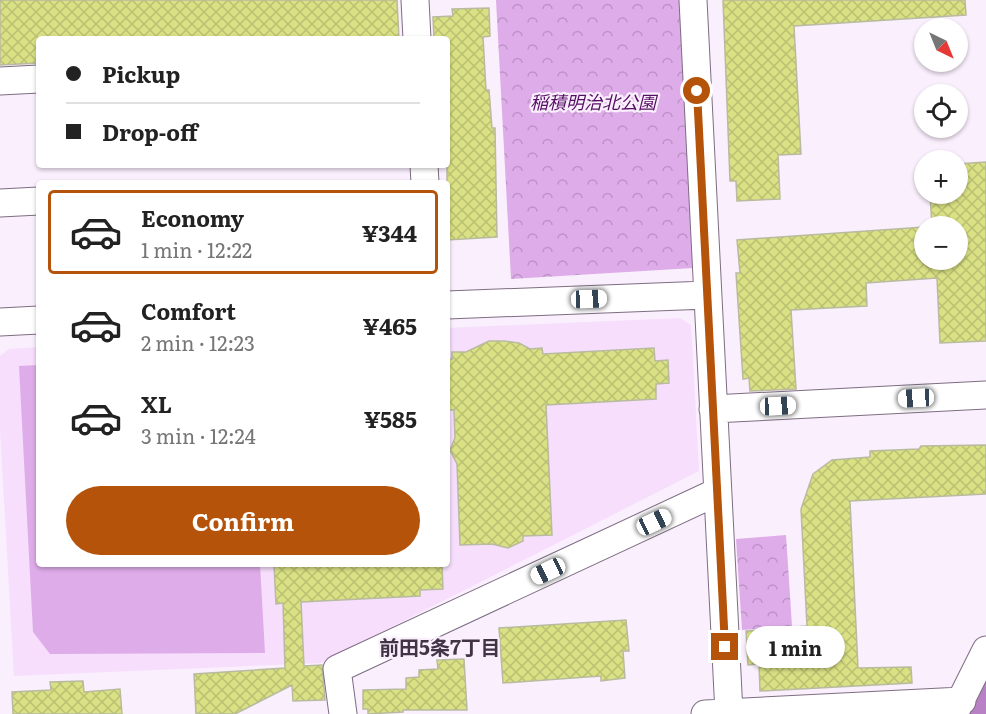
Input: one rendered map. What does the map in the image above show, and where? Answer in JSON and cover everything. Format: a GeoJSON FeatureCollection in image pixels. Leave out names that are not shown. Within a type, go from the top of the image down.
{"type":"FeatureCollection","features":[{"type":"Feature","properties":{"kind":"street"},"geometry":{"type":"LineString","coordinates":[[415,0],[417,36]]}},
{"type":"Feature","properties":{"kind":"street"},"geometry":{"type":"LineString","coordinates":[[693,0],[717,492],[717,713],[958,708],[986,650]]}},
{"type":"Feature","properties":{"kind":"street"},"geometry":{"type":"LineString","coordinates":[[0,81],[36,80]]}},
{"type":"Feature","properties":{"kind":"street"},"geometry":{"type":"LineString","coordinates":[[0,203],[36,201]]}},
{"type":"Feature","properties":{"kind":"street"},"geometry":{"type":"LineString","coordinates":[[450,304],[707,295]]}},
{"type":"Feature","properties":{"kind":"street"},"geometry":{"type":"LineString","coordinates":[[0,322],[36,320]]}},
{"type":"Feature","properties":{"kind":"street"},"geometry":{"type":"LineString","coordinates":[[713,409],[986,394]]}},
{"type":"Feature","properties":{"kind":"street"},"geometry":{"type":"LineString","coordinates":[[343,714],[337,669],[717,492]]}},
{"type":"Feature","properties":{"kind":"shaded area"},"geometry":{"type":"Polygon","coordinates":[[[680,318],[691,325],[699,471],[321,663],[14,676],[0,429],[0,356],[9,349],[36,347],[36,567],[450,567],[450,328],[680,318]]]}},
{"type":"Feature","properties":{"kind":"green space","name":"稲積明治北公園"},"geometry":{"type":"Polygon","coordinates":[[[496,0],[680,0],[693,268],[511,279],[496,0]]]}},
{"type":"Feature","properties":{"kind":"green space"},"geometry":{"type":"Polygon","coordinates":[[[36,365],[36,567],[260,567],[265,653],[50,654],[33,632],[19,366],[36,365]]]}},
{"type":"Feature","properties":{"kind":"green space"},"geometry":{"type":"Polygon","coordinates":[[[786,535],[792,626],[742,630],[736,539],[786,535]]]}},
{"type":"Feature","properties":{"kind":"building"},"geometry":{"type":"Polygon","coordinates":[[[0,0],[397,0],[399,36],[36,36],[36,63],[0,65],[0,0]]]}},
{"type":"Feature","properties":{"kind":"building"},"geometry":{"type":"Polygon","coordinates":[[[723,0],[965,0],[966,15],[794,26],[801,154],[778,155],[780,199],[737,201],[736,181],[730,181],[723,0]]]}},
{"type":"Feature","properties":{"kind":"building"},"geometry":{"type":"Polygon","coordinates":[[[489,8],[490,36],[483,37],[486,90],[489,90],[492,128],[495,128],[497,237],[450,240],[450,180],[447,180],[447,168],[450,168],[450,36],[434,36],[433,17],[453,16],[452,9],[489,8]]]}},
{"type":"Feature","properties":{"kind":"building"},"geometry":{"type":"Polygon","coordinates":[[[986,162],[986,341],[940,343],[937,278],[866,283],[867,306],[791,310],[796,389],[750,391],[749,378],[743,379],[736,273],[740,273],[737,240],[914,228],[914,270],[968,270],[968,216],[931,216],[931,204],[968,204],[968,163],[986,162]]]}},
{"type":"Feature","properties":{"kind":"building"},"geometry":{"type":"Polygon","coordinates":[[[489,341],[519,343],[530,349],[542,348],[543,354],[654,348],[655,361],[668,360],[669,383],[656,384],[656,399],[546,405],[552,535],[523,536],[523,541],[508,548],[492,544],[460,545],[457,464],[450,450],[455,438],[454,410],[450,410],[450,359],[452,359],[452,352],[466,352],[489,341]]]}},
{"type":"Feature","properties":{"kind":"building"},"geometry":{"type":"Polygon","coordinates":[[[986,445],[986,494],[850,501],[858,668],[911,667],[912,683],[760,691],[759,664],[748,665],[746,631],[807,626],[801,509],[813,474],[832,460],[870,457],[870,451],[919,449],[921,446],[986,445]]]}},
{"type":"Feature","properties":{"kind":"building"},"geometry":{"type":"Polygon","coordinates":[[[274,567],[442,567],[443,589],[420,590],[420,596],[301,602],[304,666],[322,665],[325,700],[293,701],[292,685],[235,714],[196,714],[194,674],[285,668],[283,603],[276,604],[274,567]]]}},
{"type":"Feature","properties":{"kind":"building"},"geometry":{"type":"Polygon","coordinates":[[[626,620],[629,651],[623,651],[625,678],[601,681],[601,676],[503,683],[499,628],[626,620]]]}},
{"type":"Feature","properties":{"kind":"building"},"geometry":{"type":"Polygon","coordinates":[[[464,659],[467,710],[403,710],[403,712],[368,714],[368,709],[363,709],[363,690],[406,689],[406,678],[419,677],[419,670],[438,669],[437,660],[464,659]]]}},
{"type":"Feature","properties":{"kind":"building"},"geometry":{"type":"Polygon","coordinates":[[[83,681],[84,692],[120,689],[122,714],[13,714],[12,692],[51,690],[50,682],[83,681]]]}},
{"type":"Feature","properties":{"kind":"waterway"},"geometry":{"type":"LineString","coordinates":[[981,714],[986,702]]}},
{"type":"Feature","properties":{"kind":"district","name":"前田5条7丁目"},"geometry":{"type":"Point","coordinates":[440,648]}},
{"type":"Feature","properties":{"kind":"route"},"geometry":{"type":"LineString","coordinates":[[697,91],[725,647]]}}]}
